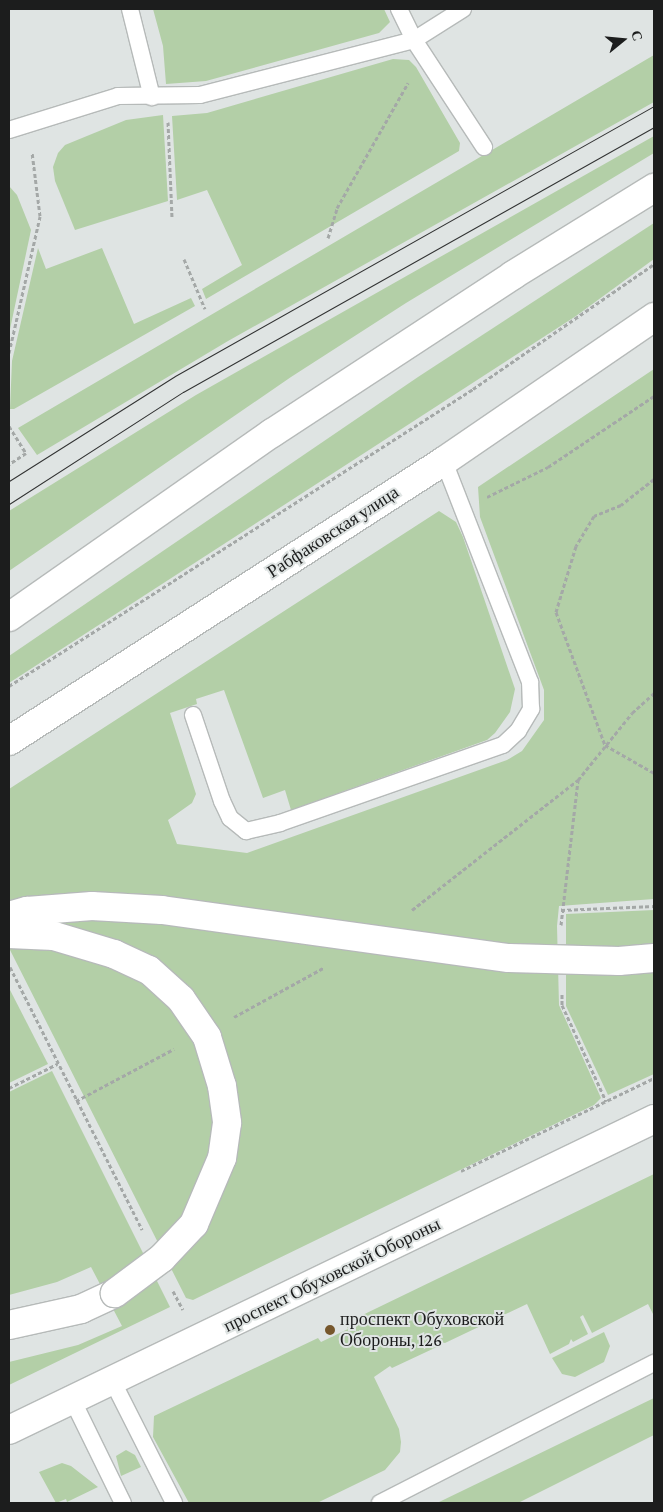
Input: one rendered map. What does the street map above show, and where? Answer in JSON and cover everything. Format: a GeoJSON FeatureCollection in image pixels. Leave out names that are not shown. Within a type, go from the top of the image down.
{"type":"FeatureCollection","features":[{"type":"Feature","properties":{"kind":"main road"},"geometry":{"type":"LineString","coordinates":[[9,617],[280,428],[513,274],[654,188]]}},
{"type":"Feature","properties":{"kind":"main road","name":"Рабфаковская улица"},"geometry":{"type":"LineString","coordinates":[[9,741],[444,461],[654,317]]}},
{"type":"Feature","properties":{"kind":"main road"},"geometry":{"type":"LineString","coordinates":[[9,916],[27,911],[102,906],[162,910],[510,958],[619,961],[654,958]]}},
{"type":"Feature","properties":{"kind":"main road"},"geometry":{"type":"LineString","coordinates":[[9,934],[54,936],[114,954],[149,970],[181,999],[207,1037],[222,1086],[227,1123],[222,1158],[194,1224],[162,1258],[115,1293],[81,1309],[9,1326]]}},
{"type":"Feature","properties":{"kind":"main road","name":"проспект Обуховской Обороны"},"geometry":{"type":"LineString","coordinates":[[9,1430],[654,1118]]}},
{"type":"Feature","properties":{"kind":"lane"},"geometry":{"type":"LineString","coordinates":[[130,9],[160,97]]}},
{"type":"Feature","properties":{"kind":"lane"},"geometry":{"type":"LineString","coordinates":[[400,9],[414,40],[484,148]]}},
{"type":"Feature","properties":{"kind":"lane"},"geometry":{"type":"LineString","coordinates":[[9,130],[29,126],[118,96],[200,96],[414,40],[464,9]]}},
{"type":"Feature","properties":{"kind":"lane"},"geometry":{"type":"LineString","coordinates":[[194,715],[222,801],[230,818],[246,831],[280,824],[504,745],[518,731],[531,709],[530,682],[466,511],[444,461]]}},
{"type":"Feature","properties":{"kind":"lane"},"geometry":{"type":"LineString","coordinates":[[380,1503],[654,1363]]}},
{"type":"Feature","properties":{"kind":"lane"},"geometry":{"type":"LineString","coordinates":[[112,1380],[174,1503]]}},
{"type":"Feature","properties":{"kind":"lane"},"geometry":{"type":"LineString","coordinates":[[72,1399],[123,1503]]}},
{"type":"Feature","properties":{"kind":"path"},"geometry":{"type":"LineString","coordinates":[[328,238],[337,208],[410,79]]}},
{"type":"Feature","properties":{"kind":"path"},"geometry":{"type":"LineString","coordinates":[[160,97],[172,216]]}},
{"type":"Feature","properties":{"kind":"path"},"geometry":{"type":"LineString","coordinates":[[9,353],[40,216],[29,126]]}},
{"type":"Feature","properties":{"kind":"path"},"geometry":{"type":"LineString","coordinates":[[184,259],[205,309]]}},
{"type":"Feature","properties":{"kind":"path"},"geometry":{"type":"LineString","coordinates":[[9,686],[464,394],[654,264]]}},
{"type":"Feature","properties":{"kind":"path"},"geometry":{"type":"LineString","coordinates":[[466,511],[503,487],[548,467],[654,396]]}},
{"type":"Feature","properties":{"kind":"path"},"geometry":{"type":"LineString","coordinates":[[9,426],[26,453],[9,464]]}},
{"type":"Feature","properties":{"kind":"path"},"geometry":{"type":"LineString","coordinates":[[654,479],[621,505],[594,516],[576,546],[556,612],[605,745],[654,772]]}},
{"type":"Feature","properties":{"kind":"path"},"geometry":{"type":"LineString","coordinates":[[561,910],[654,906]]}},
{"type":"Feature","properties":{"kind":"path"},"geometry":{"type":"LineString","coordinates":[[9,966],[146,1238]]}},
{"type":"Feature","properties":{"kind":"path"},"geometry":{"type":"LineString","coordinates":[[9,1088],[57,1064]]}},
{"type":"Feature","properties":{"kind":"path"},"geometry":{"type":"LineString","coordinates":[[168,1281],[183,1310]]}},
{"type":"Feature","properties":{"kind":"green space"},"geometry":{"type":"Polygon","coordinates":[[[153,9],[384,9],[390,22],[379,33],[206,81],[166,84],[163,46],[153,9]]]}},
{"type":"Feature","properties":{"kind":"green space"},"geometry":{"type":"Polygon","coordinates":[[[654,55],[654,102],[228,341],[37,455],[18,428],[654,55]]]}},
{"type":"Feature","properties":{"kind":"green space"},"geometry":{"type":"Polygon","coordinates":[[[393,59],[409,60],[416,67],[460,143],[459,151],[206,299],[202,289],[242,265],[207,190],[177,200],[172,116],[207,113],[393,59]]]}},
{"type":"Feature","properties":{"kind":"green space"},"geometry":{"type":"Polygon","coordinates":[[[163,115],[168,201],[75,230],[55,181],[53,167],[58,153],[65,145],[126,120],[163,115]]]}},
{"type":"Feature","properties":{"kind":"green space"},"geometry":{"type":"Polygon","coordinates":[[[654,136],[654,153],[406,303],[291,377],[9,571],[9,511],[196,395],[654,136]]]}},
{"type":"Feature","properties":{"kind":"green space"},"geometry":{"type":"Polygon","coordinates":[[[9,186],[17,195],[31,230],[9,334],[9,186]]]}},
{"type":"Feature","properties":{"kind":"green space"},"geometry":{"type":"Polygon","coordinates":[[[654,223],[654,259],[576,316],[9,683],[9,656],[418,377],[654,223]]]}},
{"type":"Feature","properties":{"kind":"green space"},"geometry":{"type":"Polygon","coordinates":[[[38,248],[46,269],[102,248],[134,324],[191,298],[195,306],[14,409],[10,409],[12,361],[38,248]]]}},
{"type":"Feature","properties":{"kind":"green space"},"geometry":{"type":"Polygon","coordinates":[[[654,369],[654,899],[559,906],[557,926],[559,1005],[601,1098],[594,1105],[193,1300],[186,1298],[9,948],[9,789],[439,511],[456,522],[463,537],[515,689],[510,712],[495,733],[487,740],[291,810],[285,790],[263,798],[224,690],[196,699],[197,704],[170,713],[196,794],[192,803],[168,820],[177,844],[247,853],[507,760],[522,751],[544,720],[544,690],[480,517],[478,487],[654,369]]]}},
{"type":"Feature","properties":{"kind":"green space"},"geometry":{"type":"Polygon","coordinates":[[[654,910],[654,1074],[608,1095],[566,1006],[566,914],[654,910]]]}},
{"type":"Feature","properties":{"kind":"green space"},"geometry":{"type":"Polygon","coordinates":[[[9,988],[48,1064],[9,1083],[9,988]]]}},
{"type":"Feature","properties":{"kind":"green space"},"geometry":{"type":"Polygon","coordinates":[[[52,1071],[170,1307],[9,1385],[9,1362],[78,1345],[122,1326],[91,1267],[57,1282],[9,1295],[9,1092],[52,1071]]]}},
{"type":"Feature","properties":{"kind":"green space"},"geometry":{"type":"Polygon","coordinates":[[[654,1174],[654,1316],[648,1304],[592,1333],[583,1315],[580,1317],[588,1334],[573,1342],[571,1339],[569,1344],[550,1354],[527,1304],[445,1343],[439,1342],[439,1346],[392,1368],[390,1366],[374,1377],[399,1429],[401,1442],[400,1452],[385,1470],[317,1503],[189,1503],[153,1437],[154,1416],[318,1338],[321,1342],[348,1329],[346,1323],[654,1174]]]}},
{"type":"Feature","properties":{"kind":"green space"},"geometry":{"type":"Polygon","coordinates":[[[604,1332],[610,1346],[604,1362],[575,1377],[562,1374],[552,1358],[604,1332]]]}},
{"type":"Feature","properties":{"kind":"green space"},"geometry":{"type":"Polygon","coordinates":[[[654,1398],[654,1435],[518,1503],[437,1503],[654,1398]]]}},
{"type":"Feature","properties":{"kind":"green space"},"geometry":{"type":"Polygon","coordinates":[[[126,1450],[135,1455],[141,1467],[121,1476],[116,1456],[126,1450]]]}},
{"type":"Feature","properties":{"kind":"green space"},"geometry":{"type":"Polygon","coordinates":[[[62,1463],[71,1466],[98,1487],[67,1502],[66,1499],[56,1503],[39,1472],[62,1463]]]}},
{"type":"Feature","properties":{"kind":"tram line"},"geometry":{"type":"LineString","coordinates":[[9,481],[175,376],[654,106]]}},
{"type":"Feature","properties":{"kind":"tram line"},"geometry":{"type":"LineString","coordinates":[[9,504],[183,392],[654,127]]}},
{"type":"Feature","properties":{"kind":"place","name":"проспект Обуховской Обороны, 126"},"geometry":{"type":"Point","coordinates":[330,1330]}}]}
